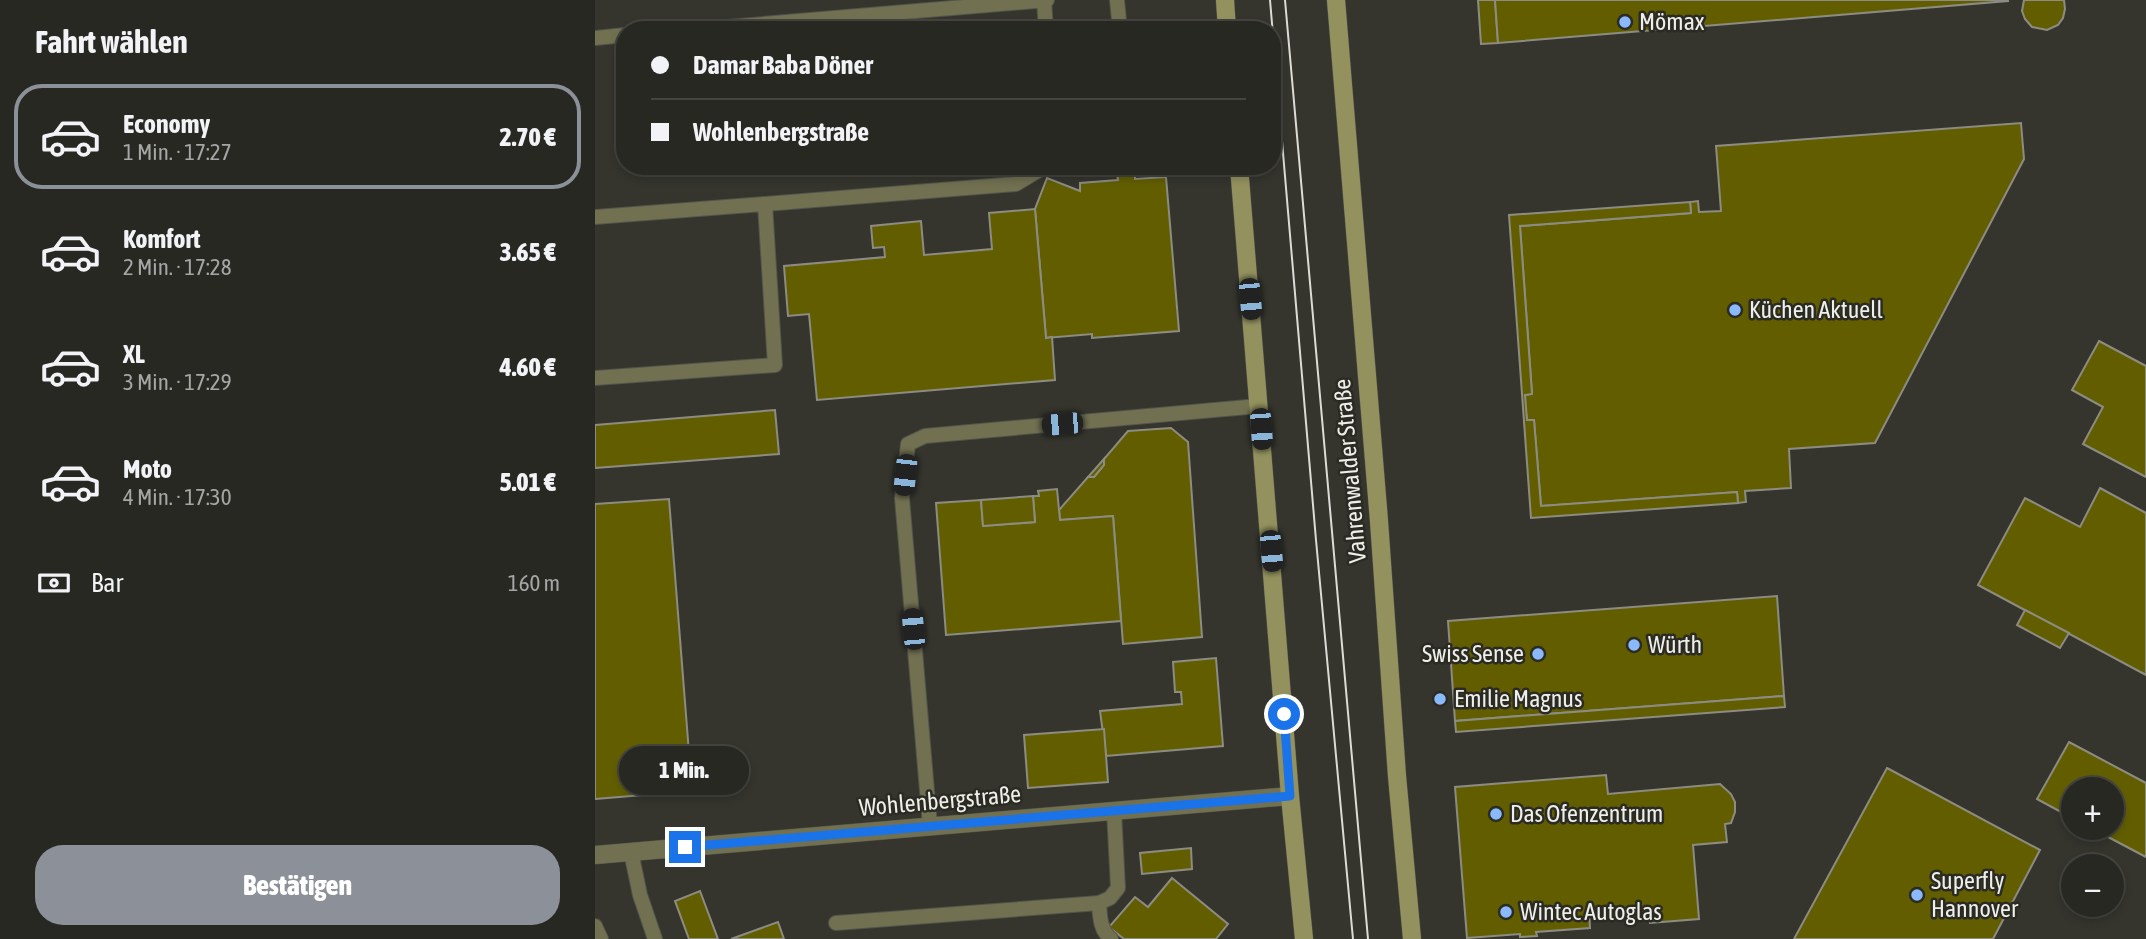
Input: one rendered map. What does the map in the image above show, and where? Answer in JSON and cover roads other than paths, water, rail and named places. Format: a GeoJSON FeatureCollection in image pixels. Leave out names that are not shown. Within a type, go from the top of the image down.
{"type":"FeatureCollection","features":[{"type":"Feature","properties":{"kind":"main road"},"geometry":{"type":"LineString","coordinates":[[1225,0],[1226,21]]}},
{"type":"Feature","properties":{"kind":"main road","name":"Vahrenwalder Straße"},"geometry":{"type":"LineString","coordinates":[[1336,0],[1412,939]]}},
{"type":"Feature","properties":{"kind":"main road"},"geometry":{"type":"LineString","coordinates":[[1240,175],[1304,939]]}},
{"type":"Feature","properties":{"kind":"street","name":"Wohlenbergstraße"},"geometry":{"type":"LineString","coordinates":[[595,855],[1290,796]]}},
{"type":"Feature","properties":{"kind":"lane"},"geometry":{"type":"LineString","coordinates":[[798,21],[1046,0],[1047,21]]}},
{"type":"Feature","properties":{"kind":"lane"},"geometry":{"type":"LineString","coordinates":[[1117,0],[1120,21]]}},
{"type":"Feature","properties":{"kind":"lane"},"geometry":{"type":"LineString","coordinates":[[595,38],[616,36]]}},
{"type":"Feature","properties":{"kind":"lane"},"geometry":{"type":"LineString","coordinates":[[595,217],[1016,184],[1031,175]]}},
{"type":"Feature","properties":{"kind":"lane"},"geometry":{"type":"LineString","coordinates":[[595,378],[775,365],[765,204]]}},
{"type":"Feature","properties":{"kind":"lane"},"geometry":{"type":"LineString","coordinates":[[930,826],[902,498],[908,444],[925,436],[1259,406]]}},
{"type":"Feature","properties":{"kind":"lane"},"geometry":{"type":"LineString","coordinates":[[836,923],[1099,903],[1110,898],[1118,888],[1114,811]]}},
{"type":"Feature","properties":{"kind":"lane"},"geometry":{"type":"LineString","coordinates":[[631,852],[640,895],[655,939]]}},
{"type":"Feature","properties":{"kind":"lane"},"geometry":{"type":"LineString","coordinates":[[1099,903],[1101,922],[1111,939]]}},
{"type":"Feature","properties":{"kind":"lane"},"geometry":{"type":"LineString","coordinates":[[595,926],[601,939]]}},
{"type":"Feature","properties":{"kind":"tram line"},"geometry":{"type":"LineString","coordinates":[[1270,0],[1272,21]]}},
{"type":"Feature","properties":{"kind":"tram line"},"geometry":{"type":"LineString","coordinates":[[1285,0],[1368,939]]}},
{"type":"Feature","properties":{"kind":"tram line"},"geometry":{"type":"LineString","coordinates":[[1281,129],[1353,939]]}},
{"type":"Feature","properties":{"kind":"place","name":"Mömax"},"geometry":{"type":"Point","coordinates":[1625,22]}},
{"type":"Feature","properties":{"kind":"place","name":"Küchen Aktuell"},"geometry":{"type":"Point","coordinates":[1735,310]}},
{"type":"Feature","properties":{"kind":"place","name":"Würth"},"geometry":{"type":"Point","coordinates":[1634,645]}},
{"type":"Feature","properties":{"kind":"place","name":"Swiss Sense"},"geometry":{"type":"Point","coordinates":[1538,654]}},
{"type":"Feature","properties":{"kind":"place","name":"Emilie Magnus"},"geometry":{"type":"Point","coordinates":[1440,699]}},
{"type":"Feature","properties":{"kind":"place","name":"Das Ofenzentrum"},"geometry":{"type":"Point","coordinates":[1496,814]}},
{"type":"Feature","properties":{"kind":"place","name":"Superfly Hannover"},"geometry":{"type":"Point","coordinates":[1917,895]}},
{"type":"Feature","properties":{"kind":"place","name":"Wintec Autoglas"},"geometry":{"type":"Point","coordinates":[1506,912]}}]}
